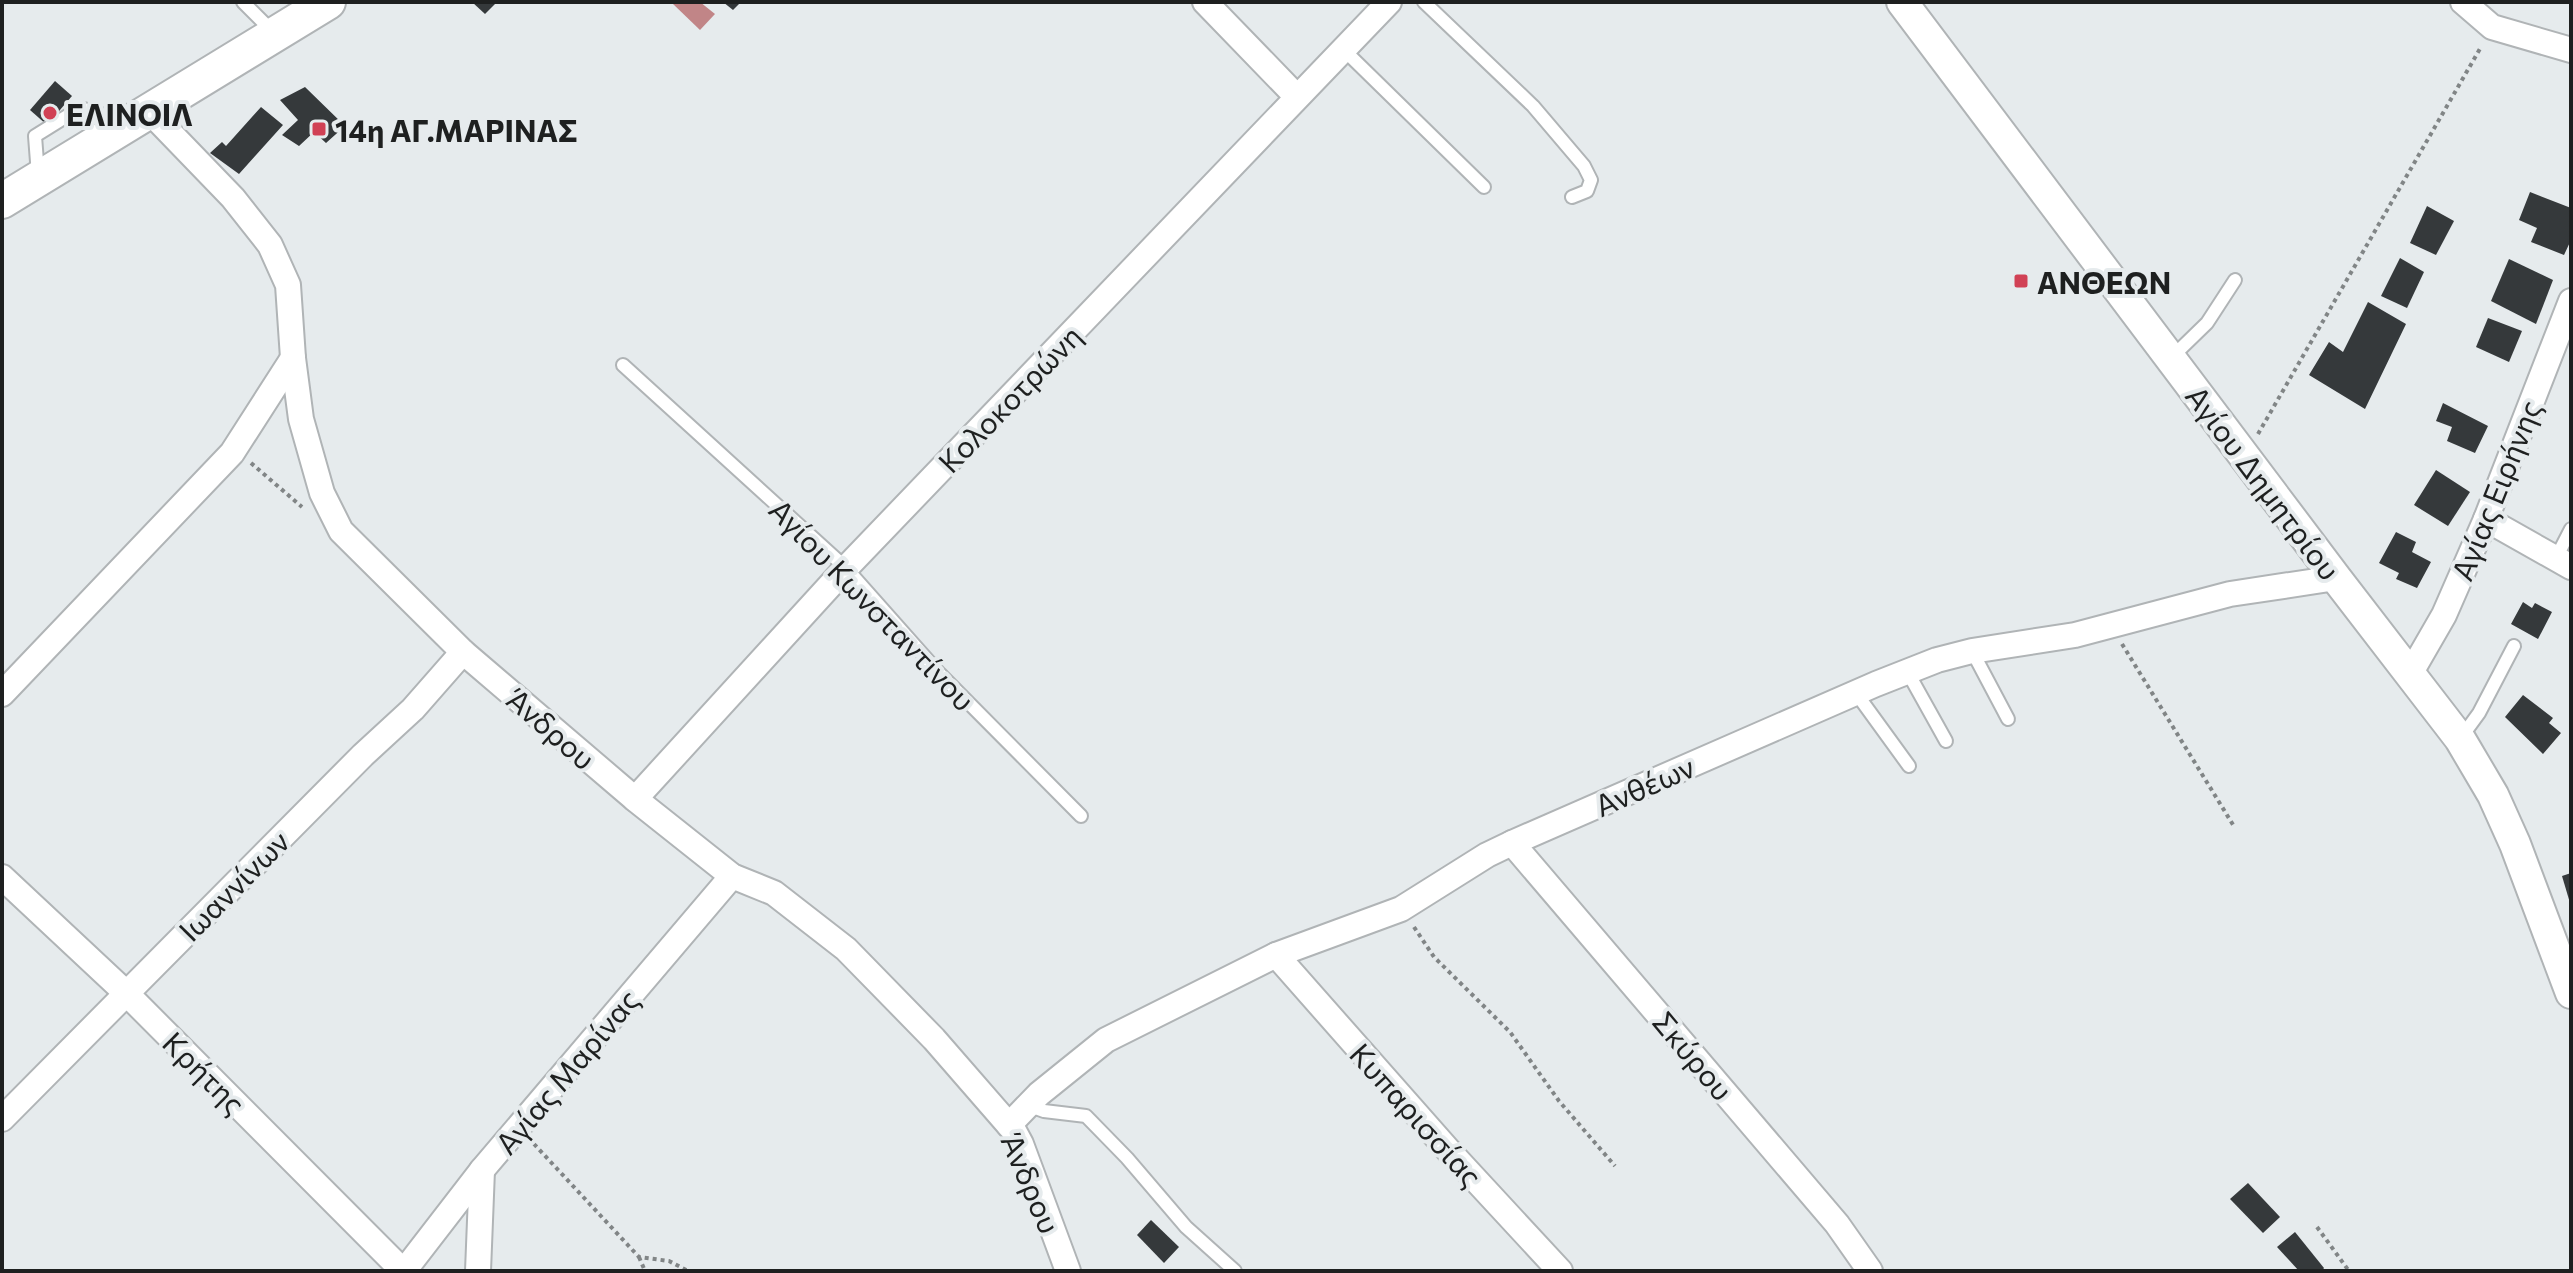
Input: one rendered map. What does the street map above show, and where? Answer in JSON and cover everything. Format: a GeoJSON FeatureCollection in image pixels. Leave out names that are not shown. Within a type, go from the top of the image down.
{"type":"FeatureCollection","features":[{"type":"Feature","properties":{"kind":"main road"},"geometry":{"type":"LineString","coordinates":[[2,201],[324,3]]}},
{"type":"Feature","properties":{"kind":"street"},"geometry":{"type":"LineString","coordinates":[[1205,2],[1297,97]]}},
{"type":"Feature","properties":{"kind":"street","name":"Κολοκοτρώνη"},"geometry":{"type":"LineString","coordinates":[[635,799],[846,568],[1389,2]]}},
{"type":"Feature","properties":{"kind":"street","name":"Αγίου Δημητρίου"},"geometry":{"type":"LineString","coordinates":[[1902,2],[2460,739],[2493,795],[2515,844],[2571,993]]}},
{"type":"Feature","properties":{"kind":"street"},"geometry":{"type":"LineString","coordinates":[[2463,2],[2492,27],[2571,50]]}},
{"type":"Feature","properties":{"kind":"street","name":"Άνδρου"},"geometry":{"type":"LineString","coordinates":[[140,117],[233,198],[270,245],[288,285],[301,419],[322,493],[341,531],[463,652],[635,799],[732,876],[774,893],[846,949],[934,1039],[1009,1125],[1021,1144],[1068,1271]]}},
{"type":"Feature","properties":{"kind":"street","name":"Αγίας Ειρήνης"},"geometry":{"type":"LineString","coordinates":[[2410,674],[2444,615],[2486,519],[2571,301]]}},
{"type":"Feature","properties":{"kind":"street"},"geometry":{"type":"LineString","coordinates":[[2,694],[232,453],[293,358]]}},
{"type":"Feature","properties":{"kind":"street"},"geometry":{"type":"LineString","coordinates":[[2486,519],[2564,562]]}},
{"type":"Feature","properties":{"kind":"street","name":"Ανθέων"},"geometry":{"type":"LineString","coordinates":[[1009,1125],[1039,1094],[1106,1040],[1276,955],[1401,909],[1487,855],[1512,843],[1907,671],[1972,651],[2075,635],[2230,594],[2336,578]]}},
{"type":"Feature","properties":{"kind":"street","name":"Ιωαννίνων"},"geometry":{"type":"LineString","coordinates":[[2,1119],[125,992],[413,709],[463,652]]}},
{"type":"Feature","properties":{"kind":"street","name":"Σκύρου"},"geometry":{"type":"LineString","coordinates":[[1512,843],[1837,1224],[1870,1271]]}},
{"type":"Feature","properties":{"kind":"street","name":"Αγίας Μαρίνας"},"geometry":{"type":"LineString","coordinates":[[404,1271],[482,1170],[732,876]]}},
{"type":"Feature","properties":{"kind":"street","name":"Κρήτης"},"geometry":{"type":"LineString","coordinates":[[2,877],[125,992],[404,1271]]}},
{"type":"Feature","properties":{"kind":"street","name":"Κυπαρισσίας"},"geometry":{"type":"LineString","coordinates":[[1276,955],[1560,1271]]}},
{"type":"Feature","properties":{"kind":"street"},"geometry":{"type":"LineString","coordinates":[[478,1271],[482,1170]]}},
{"type":"Feature","properties":{"kind":"lane"},"geometry":{"type":"LineString","coordinates":[[243,2],[275,34]]}},
{"type":"Feature","properties":{"kind":"lane"},"geometry":{"type":"LineString","coordinates":[[1424,2],[1533,106],[1584,166],[1591,180],[1587,191],[1572,197]]}},
{"type":"Feature","properties":{"kind":"lane"},"geometry":{"type":"LineString","coordinates":[[1344,50],[1484,187]]}},
{"type":"Feature","properties":{"kind":"lane"},"geometry":{"type":"LineString","coordinates":[[2171,358],[2207,323],[2235,280]]}},
{"type":"Feature","properties":{"kind":"lane","name":"Αγίου Κωνσταντίνου"},"geometry":{"type":"LineString","coordinates":[[623,365],[846,568],[940,674],[1081,816]]}},
{"type":"Feature","properties":{"kind":"lane"},"geometry":{"type":"LineString","coordinates":[[2564,562],[2571,529]]}},
{"type":"Feature","properties":{"kind":"lane"},"geometry":{"type":"LineString","coordinates":[[2460,739],[2479,713],[2514,646]]}},
{"type":"Feature","properties":{"kind":"lane"},"geometry":{"type":"LineString","coordinates":[[1972,651],[2008,719]]}},
{"type":"Feature","properties":{"kind":"lane"},"geometry":{"type":"LineString","coordinates":[[1907,671],[1946,741]]}},
{"type":"Feature","properties":{"kind":"lane"},"geometry":{"type":"LineString","coordinates":[[1856,693],[1909,766]]}},
{"type":"Feature","properties":{"kind":"lane"},"geometry":{"type":"LineString","coordinates":[[1030,1106],[1044,1111],[1086,1116],[1186,1227],[1235,1271]]}},
{"type":"Feature","properties":{"kind":"path"},"geometry":{"type":"LineString","coordinates":[[2246,455],[2492,27]]}},
{"type":"Feature","properties":{"kind":"path"},"geometry":{"type":"LineString","coordinates":[[232,453],[253,464],[291,500],[341,531]]}},
{"type":"Feature","properties":{"kind":"path"},"geometry":{"type":"LineString","coordinates":[[2110,625],[2235,828]]}},
{"type":"Feature","properties":{"kind":"path"},"geometry":{"type":"LineString","coordinates":[[1401,909],[1434,957],[1510,1032],[1559,1101],[1615,1166]]}},
{"type":"Feature","properties":{"kind":"path"},"geometry":{"type":"LineString","coordinates":[[518,1127],[639,1257],[645,1271]]}},
{"type":"Feature","properties":{"kind":"path"},"geometry":{"type":"LineString","coordinates":[[2317,1227],[2349,1271]]}},
{"type":"Feature","properties":{"kind":"path"},"geometry":{"type":"LineString","coordinates":[[639,1257],[669,1261],[688,1271]]}},
{"type":"Feature","properties":{"kind":"shaded area"},"geometry":{"type":"Polygon","coordinates":[[[700,2],[715,14],[700,30],[673,4],[700,2]]]}},
{"type":"Feature","properties":{"kind":"building"},"geometry":{"type":"Polygon","coordinates":[[[472,2],[497,2],[485,14],[472,2]]]}},
{"type":"Feature","properties":{"kind":"building"},"geometry":{"type":"Polygon","coordinates":[[[723,2],[741,2],[733,10],[723,2]]]}},
{"type":"Feature","properties":{"kind":"building"},"geometry":{"type":"Polygon","coordinates":[[[55,81],[72,96],[47,125],[30,110],[55,81]]]}},
{"type":"Feature","properties":{"kind":"building"},"geometry":{"type":"Polygon","coordinates":[[[305,87],[345,126],[326,143],[314,132],[299,146],[282,135],[298,120],[280,100],[305,87]]]}},
{"type":"Feature","properties":{"kind":"building"},"geometry":{"type":"Polygon","coordinates":[[[261,107],[283,125],[239,174],[210,153],[222,142],[226,146],[261,107]]]}},
{"type":"Feature","properties":{"kind":"building"},"geometry":{"type":"Polygon","coordinates":[[[2530,192],[2571,208],[2571,240],[2564,255],[2531,242],[2537,228],[2519,220],[2530,192]]]}},
{"type":"Feature","properties":{"kind":"building"},"geometry":{"type":"Polygon","coordinates":[[[2427,206],[2454,221],[2436,255],[2410,243],[2427,206]]]}},
{"type":"Feature","properties":{"kind":"building"},"geometry":{"type":"Polygon","coordinates":[[[2400,258],[2424,272],[2407,308],[2381,296],[2400,258]]]}},
{"type":"Feature","properties":{"kind":"building"},"geometry":{"type":"Polygon","coordinates":[[[2509,259],[2553,280],[2536,324],[2491,301],[2509,259]]]}},
{"type":"Feature","properties":{"kind":"building"},"geometry":{"type":"Polygon","coordinates":[[[2368,302],[2406,324],[2365,409],[2309,375],[2329,342],[2343,352],[2368,302]]]}},
{"type":"Feature","properties":{"kind":"building"},"geometry":{"type":"Polygon","coordinates":[[[2488,318],[2522,331],[2509,362],[2476,347],[2488,318]]]}},
{"type":"Feature","properties":{"kind":"building"},"geometry":{"type":"Polygon","coordinates":[[[2443,403],[2488,426],[2475,453],[2447,441],[2452,427],[2436,421],[2443,403]]]}},
{"type":"Feature","properties":{"kind":"building"},"geometry":{"type":"Polygon","coordinates":[[[2436,470],[2470,492],[2448,526],[2414,505],[2436,470]]]}},
{"type":"Feature","properties":{"kind":"building"},"geometry":{"type":"Polygon","coordinates":[[[2396,532],[2416,542],[2412,552],[2431,562],[2417,588],[2396,579],[2399,573],[2379,563],[2396,532]]]}},
{"type":"Feature","properties":{"kind":"building"},"geometry":{"type":"Polygon","coordinates":[[[2523,602],[2532,608],[2535,603],[2552,612],[2538,639],[2511,624],[2523,602]]]}},
{"type":"Feature","properties":{"kind":"building"},"geometry":{"type":"Polygon","coordinates":[[[2523,695],[2553,718],[2549,723],[2561,733],[2543,754],[2505,717],[2523,695]]]}},
{"type":"Feature","properties":{"kind":"building"},"geometry":{"type":"Polygon","coordinates":[[[2571,873],[2571,902],[2570,903],[2562,876],[2571,873]]]}},
{"type":"Feature","properties":{"kind":"building"},"geometry":{"type":"Polygon","coordinates":[[[2248,1183],[2280,1217],[2263,1233],[2230,1199],[2248,1183]]]}},
{"type":"Feature","properties":{"kind":"building"},"geometry":{"type":"Polygon","coordinates":[[[1151,1220],[1179,1247],[1164,1263],[1137,1235],[1151,1220]]]}},
{"type":"Feature","properties":{"kind":"building"},"geometry":{"type":"Polygon","coordinates":[[[2295,1232],[2324,1268],[2322,1271],[2299,1271],[2277,1247],[2295,1232]]]}},
{"type":"Feature","properties":{"kind":"place","name":"ΕΛΙΝΟΙΛ"},"geometry":{"type":"Point","coordinates":[50,113]}},
{"type":"Feature","properties":{"kind":"place","name":"14η ΑΓ.ΜΑΡΙΝΑΣ"},"geometry":{"type":"Point","coordinates":[319,129]}},
{"type":"Feature","properties":{"kind":"place","name":"ΑΝΘΕΩΝ"},"geometry":{"type":"Point","coordinates":[2021,281]}}]}
